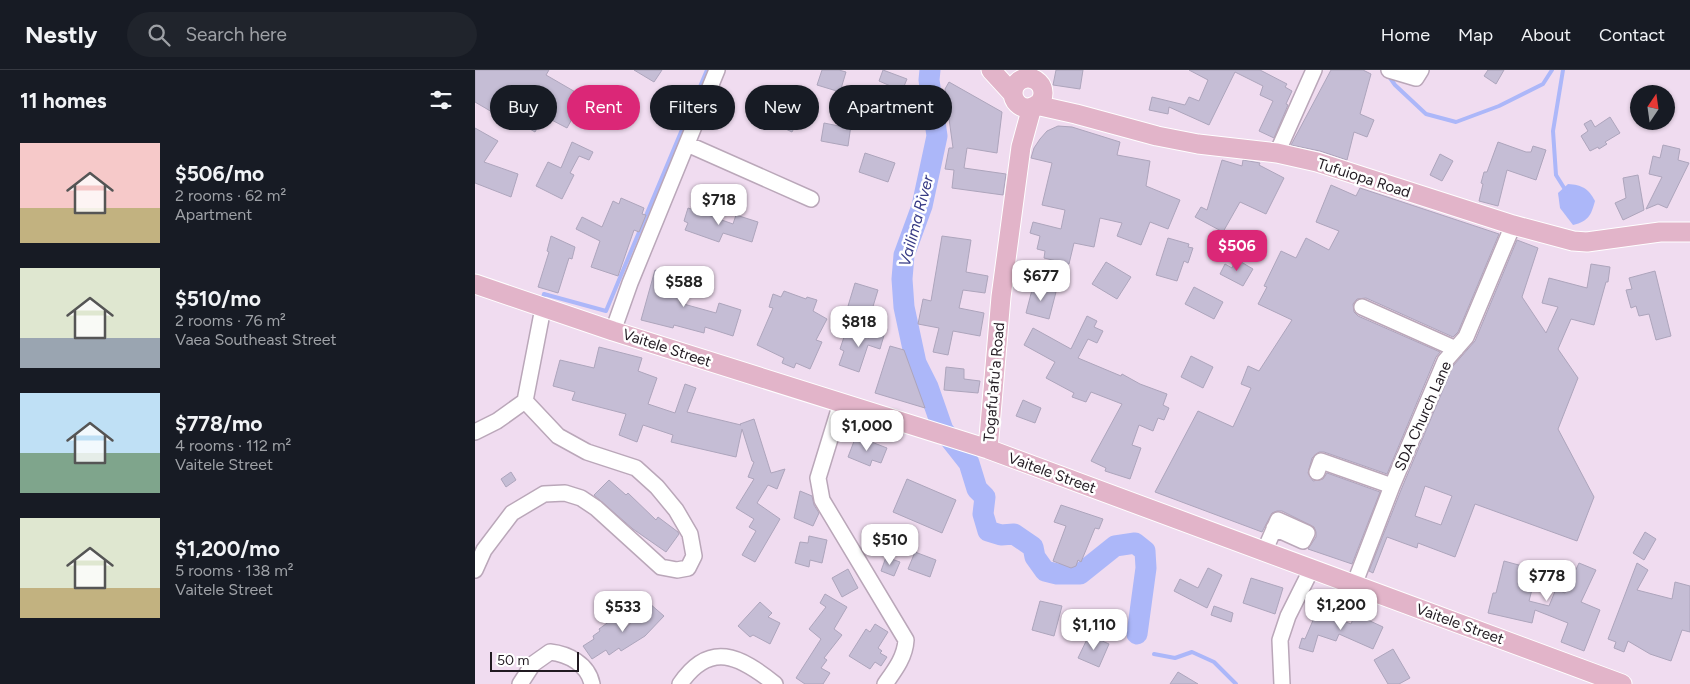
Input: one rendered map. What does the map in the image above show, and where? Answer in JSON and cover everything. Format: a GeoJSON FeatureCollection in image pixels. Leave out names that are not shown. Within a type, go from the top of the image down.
{"type":"FeatureCollection","features":[{"type":"Feature","properties":{"kind":"main road"},"geometry":{"type":"LineString","coordinates":[[991,70],[1028,88]]}},
{"type":"Feature","properties":{"kind":"main road","name":"Tufuiopa Road"},"geometry":{"type":"LineString","coordinates":[[1028,88],[1076,114],[1157,136],[1198,144],[1277,153],[1339,168],[1513,225],[1579,242],[1660,232],[1690,232]]}},
{"type":"Feature","properties":{"kind":"main road","name":"Togafu'afu'a Road"},"geometry":{"type":"LineString","coordinates":[[984,448],[1028,88]]}},
{"type":"Feature","properties":{"kind":"main road"},"geometry":{"type":"LineString","coordinates":[[1021,147],[1037,125],[1046,118],[1076,114]]}},
{"type":"Feature","properties":{"kind":"main road","name":"Vaitele Street"},"geometry":{"type":"LineString","coordinates":[[475,284],[613,331],[984,448],[1622,684]]}},
{"type":"Feature","properties":{"kind":"street"},"geometry":{"type":"LineString","coordinates":[[613,331],[630,283],[717,70]]}},
{"type":"Feature","properties":{"kind":"street"},"geometry":{"type":"LineString","coordinates":[[1277,153],[1314,70]]}},
{"type":"Feature","properties":{"kind":"street"},"geometry":{"type":"LineString","coordinates":[[1389,70],[1416,78],[1421,70]]}},
{"type":"Feature","properties":{"kind":"street"},"geometry":{"type":"LineString","coordinates":[[687,144],[811,199]]}},
{"type":"Feature","properties":{"kind":"street","name":"SDA Church Lane"},"geometry":{"type":"LineString","coordinates":[[1355,585],[1392,486],[1445,361],[1465,337],[1513,225]]}},
{"type":"Feature","properties":{"kind":"street"},"geometry":{"type":"LineString","coordinates":[[1362,307],[1456,349]]}},
{"type":"Feature","properties":{"kind":"street"},"geometry":{"type":"LineString","coordinates":[[475,432],[497,421],[525,401],[543,308]]}},
{"type":"Feature","properties":{"kind":"street"},"geometry":{"type":"LineString","coordinates":[[475,570],[484,550],[511,513],[544,494],[565,493],[581,498],[596,508],[661,567],[677,570],[688,568],[694,556],[690,534],[676,510],[657,487],[636,468],[587,452],[558,436],[525,401]]}},
{"type":"Feature","properties":{"kind":"street"},"geometry":{"type":"LineString","coordinates":[[841,403],[818,478],[822,500],[907,640],[905,651],[896,670],[885,684]]}},
{"type":"Feature","properties":{"kind":"street"},"geometry":{"type":"LineString","coordinates":[[1317,472],[1321,462],[1392,486]]}},
{"type":"Feature","properties":{"kind":"street"},"geometry":{"type":"LineString","coordinates":[[1264,552],[1274,528]]}},
{"type":"Feature","properties":{"kind":"street"},"geometry":{"type":"LineString","coordinates":[[1283,684],[1280,640],[1288,616],[1311,570]]}},
{"type":"Feature","properties":{"kind":"street"},"geometry":{"type":"LineString","coordinates":[[520,684],[533,664],[550,652],[564,654],[580,664],[590,677],[591,684]]}},
{"type":"Feature","properties":{"kind":"street"},"geometry":{"type":"LineString","coordinates":[[680,684],[689,670],[704,660],[722,657],[742,660],[775,684]]}},
{"type":"Feature","properties":{"kind":"water"},"geometry":{"type":"Polygon","coordinates":[[[1568,184],[1584,188],[1595,201],[1589,217],[1583,222],[1573,225],[1560,208],[1558,193],[1568,184]]]}},
{"type":"Feature","properties":{"kind":"building"},"geometry":{"type":"Polygon","coordinates":[[[475,70],[549,70],[546,75],[567,87],[567,128],[557,123],[557,85],[490,85],[490,111],[475,102],[475,70]]]}},
{"type":"Feature","properties":{"kind":"building"},"geometry":{"type":"Polygon","coordinates":[[[634,70],[662,70],[654,82],[634,70]]]}},
{"type":"Feature","properties":{"kind":"building"},"geometry":{"type":"Polygon","coordinates":[[[822,70],[846,72],[842,85],[829,85],[829,89],[817,85],[822,70]]]}},
{"type":"Feature","properties":{"kind":"building"},"geometry":{"type":"Polygon","coordinates":[[[883,70],[907,79],[904,85],[888,85],[879,81],[883,70]]]}},
{"type":"Feature","properties":{"kind":"building"},"geometry":{"type":"Polygon","coordinates":[[[1056,70],[1083,70],[1080,89],[1053,85],[1056,70]]]}},
{"type":"Feature","properties":{"kind":"building"},"geometry":{"type":"Polygon","coordinates":[[[1189,70],[1260,70],[1287,84],[1285,87],[1292,91],[1274,138],[1259,131],[1273,101],[1260,95],[1263,86],[1235,72],[1209,125],[1169,107],[1168,114],[1149,110],[1152,97],[1185,105],[1189,97],[1199,101],[1208,80],[1189,70]]]}},
{"type":"Feature","properties":{"kind":"building"},"geometry":{"type":"Polygon","coordinates":[[[1331,70],[1363,70],[1371,74],[1360,114],[1374,120],[1367,137],[1354,132],[1347,160],[1320,151],[1291,145],[1331,70]]]}},
{"type":"Feature","properties":{"kind":"building"},"geometry":{"type":"Polygon","coordinates":[[[1488,70],[1504,70],[1496,84],[1484,76],[1488,70]]]}},
{"type":"Feature","properties":{"kind":"building"},"geometry":{"type":"Polygon","coordinates":[[[949,82],[1002,112],[997,153],[967,148],[964,168],[1006,174],[1003,195],[952,188],[954,170],[945,169],[949,148],[953,148],[951,130],[952,85],[947,85],[949,82]]]}},
{"type":"Feature","properties":{"kind":"building"},"geometry":{"type":"Polygon","coordinates":[[[1610,117],[1620,133],[1605,142],[1607,144],[1599,149],[1598,147],[1590,151],[1581,136],[1588,131],[1584,124],[1591,120],[1595,127],[1610,117]]]}},
{"type":"Feature","properties":{"kind":"building"},"geometry":{"type":"Polygon","coordinates":[[[824,123],[829,124],[829,130],[850,130],[848,146],[821,141],[824,123]]]}},
{"type":"Feature","properties":{"kind":"building"},"geometry":{"type":"Polygon","coordinates":[[[1058,126],[1072,127],[1120,142],[1117,155],[1150,161],[1146,186],[1180,200],[1168,229],[1150,222],[1141,245],[1117,236],[1122,223],[1100,218],[1094,247],[1074,243],[1069,264],[1044,258],[1045,251],[1037,249],[1040,236],[1030,233],[1033,222],[1061,229],[1065,210],[1042,205],[1052,163],[1031,158],[1034,148],[1040,139],[1047,131],[1058,126]]]}},
{"type":"Feature","properties":{"kind":"building"},"geometry":{"type":"Polygon","coordinates":[[[475,128],[498,141],[484,162],[518,174],[511,197],[475,183],[475,128]]]}},
{"type":"Feature","properties":{"kind":"building"},"geometry":{"type":"Polygon","coordinates":[[[572,142],[593,152],[589,160],[579,156],[570,173],[574,175],[562,199],[536,186],[548,162],[561,168],[572,142]]]}},
{"type":"Feature","properties":{"kind":"building"},"geometry":{"type":"Polygon","coordinates":[[[1498,142],[1526,152],[1531,152],[1533,146],[1546,150],[1536,180],[1507,170],[1498,206],[1479,201],[1484,172],[1487,172],[1498,142]]]}},
{"type":"Feature","properties":{"kind":"building"},"geometry":{"type":"Polygon","coordinates":[[[1663,145],[1680,149],[1678,160],[1689,163],[1667,208],[1658,204],[1646,209],[1662,177],[1649,174],[1653,156],[1660,158],[1663,145]]]}},
{"type":"Feature","properties":{"kind":"building"},"geometry":{"type":"Polygon","coordinates":[[[865,153],[895,163],[888,182],[859,172],[865,153]]]}},
{"type":"Feature","properties":{"kind":"building"},"geometry":{"type":"Polygon","coordinates":[[[1440,154],[1453,161],[1442,181],[1430,175],[1440,154]]]}},
{"type":"Feature","properties":{"kind":"building"},"geometry":{"type":"Polygon","coordinates":[[[1222,160],[1242,166],[1243,160],[1260,163],[1259,165],[1284,178],[1266,214],[1240,202],[1223,232],[1195,217],[1201,207],[1207,210],[1222,160]]]}},
{"type":"Feature","properties":{"kind":"building"},"geometry":{"type":"Polygon","coordinates":[[[1638,175],[1644,210],[1623,220],[1615,203],[1626,198],[1623,178],[1638,175]]]}},
{"type":"Feature","properties":{"kind":"building"},"geometry":{"type":"Polygon","coordinates":[[[1331,185],[1356,196],[1360,188],[1499,234],[1458,332],[1453,337],[1366,298],[1357,299],[1353,304],[1354,312],[1358,316],[1440,352],[1436,357],[1387,474],[1324,452],[1319,452],[1312,458],[1308,473],[1313,481],[1323,479],[1327,473],[1380,492],[1352,564],[1308,549],[1316,537],[1314,527],[1282,511],[1272,513],[1262,532],[1155,492],[1198,411],[1233,427],[1251,388],[1241,384],[1248,366],[1259,371],[1292,320],[1258,304],[1267,287],[1264,286],[1281,251],[1296,258],[1306,238],[1329,250],[1339,231],[1316,222],[1331,185]]]}},
{"type":"Feature","properties":{"kind":"building"},"geometry":{"type":"Polygon","coordinates":[[[621,198],[644,208],[642,214],[646,215],[639,232],[634,230],[618,276],[591,267],[600,241],[576,229],[582,217],[602,227],[613,201],[619,204],[621,198]]]}},
{"type":"Feature","properties":{"kind":"building"},"geometry":{"type":"Polygon","coordinates":[[[688,208],[733,224],[736,215],[758,222],[752,242],[723,233],[719,242],[685,230],[688,223],[684,221],[688,208]]]}},
{"type":"Feature","properties":{"kind":"building"},"geometry":{"type":"Polygon","coordinates":[[[551,236],[575,247],[572,259],[569,258],[558,293],[538,287],[549,252],[547,251],[551,236]]]}},
{"type":"Feature","properties":{"kind":"building"},"geometry":{"type":"Polygon","coordinates":[[[942,236],[971,240],[966,272],[988,276],[985,293],[963,290],[959,308],[984,313],[980,336],[953,331],[948,355],[933,352],[939,328],[918,324],[923,299],[931,301],[942,236]]]}},
{"type":"Feature","properties":{"kind":"building"},"geometry":{"type":"Polygon","coordinates":[[[1168,238],[1189,244],[1188,247],[1193,248],[1188,263],[1184,261],[1177,281],[1156,275],[1168,238]]]}},
{"type":"Feature","properties":{"kind":"building"},"geometry":{"type":"Polygon","coordinates":[[[1517,240],[1538,248],[1522,297],[1546,333],[1558,307],[1542,303],[1549,278],[1587,288],[1591,264],[1610,267],[1608,282],[1606,282],[1594,325],[1571,319],[1558,349],[1578,378],[1558,429],[1594,497],[1577,541],[1475,504],[1455,557],[1418,543],[1417,548],[1387,537],[1373,573],[1369,571],[1453,366],[1475,341],[1517,240]],[[1425,486],[1415,516],[1441,525],[1452,496],[1425,486]]]}},
{"type":"Feature","properties":{"kind":"building"},"geometry":{"type":"Polygon","coordinates":[[[1236,259],[1253,269],[1243,286],[1220,274],[1225,264],[1232,268],[1236,259]]]}},
{"type":"Feature","properties":{"kind":"building"},"geometry":{"type":"Polygon","coordinates":[[[1106,262],[1131,277],[1117,299],[1092,284],[1106,262]]]}},
{"type":"Feature","properties":{"kind":"building"},"geometry":{"type":"Polygon","coordinates":[[[655,270],[687,278],[680,303],[716,313],[719,303],[741,310],[733,336],[705,327],[704,333],[674,325],[673,328],[641,320],[655,270]]]}},
{"type":"Feature","properties":{"kind":"building"},"geometry":{"type":"Polygon","coordinates":[[[1655,271],[1671,336],[1656,340],[1649,314],[1639,316],[1636,306],[1631,308],[1626,290],[1632,289],[1629,278],[1655,271]]]}},
{"type":"Feature","properties":{"kind":"building"},"geometry":{"type":"Polygon","coordinates":[[[855,283],[878,290],[871,313],[848,306],[855,283]]]}},
{"type":"Feature","properties":{"kind":"building"},"geometry":{"type":"Polygon","coordinates":[[[1033,286],[1056,292],[1049,319],[1026,313],[1033,286]]]}},
{"type":"Feature","properties":{"kind":"building"},"geometry":{"type":"Polygon","coordinates":[[[1194,287],[1223,302],[1214,319],[1185,304],[1194,287]]]}},
{"type":"Feature","properties":{"kind":"building"},"geometry":{"type":"Polygon","coordinates":[[[784,291],[806,299],[807,297],[817,300],[813,311],[827,319],[816,340],[822,342],[810,369],[796,363],[794,368],[782,363],[784,358],[757,345],[773,308],[769,307],[773,294],[781,297],[784,291]]]}},
{"type":"Feature","properties":{"kind":"building"},"geometry":{"type":"Polygon","coordinates":[[[1087,316],[1097,321],[1094,327],[1103,331],[1097,343],[1088,339],[1078,358],[1121,376],[1122,374],[1140,384],[1167,394],[1163,405],[1169,408],[1164,420],[1158,418],[1153,431],[1139,425],[1132,445],[1141,448],[1130,479],[1105,471],[1106,468],[1091,461],[1122,404],[1091,392],[1086,402],[1072,397],[1074,393],[1046,378],[1055,362],[1024,345],[1033,328],[1071,349],[1087,316]]]}},
{"type":"Feature","properties":{"kind":"building"},"geometry":{"type":"Polygon","coordinates":[[[872,329],[885,332],[880,349],[868,345],[859,372],[839,365],[844,351],[840,349],[846,331],[869,338],[872,329]]]}},
{"type":"Feature","properties":{"kind":"building"},"geometry":{"type":"Polygon","coordinates":[[[890,346],[904,350],[925,408],[875,393],[890,346]]]}},
{"type":"Feature","properties":{"kind":"building"},"geometry":{"type":"Polygon","coordinates":[[[599,347],[642,358],[638,371],[657,378],[648,404],[675,413],[685,384],[696,388],[687,412],[741,425],[754,419],[771,473],[785,469],[777,489],[768,485],[757,503],[780,519],[755,562],[742,555],[756,531],[749,527],[754,519],[736,508],[754,479],[748,477],[754,462],[752,461],[742,429],[736,457],[671,442],[673,435],[643,425],[637,442],[619,435],[626,414],[572,400],[575,392],[553,386],[560,360],[594,368],[599,347]]]}},
{"type":"Feature","properties":{"kind":"building"},"geometry":{"type":"Polygon","coordinates":[[[1191,356],[1213,367],[1203,388],[1181,377],[1191,356]]]}},
{"type":"Feature","properties":{"kind":"building"},"geometry":{"type":"Polygon","coordinates":[[[946,367],[964,369],[964,379],[980,381],[978,393],[944,390],[946,367]]]}},
{"type":"Feature","properties":{"kind":"building"},"geometry":{"type":"Polygon","coordinates":[[[1023,400],[1041,408],[1035,423],[1016,416],[1023,400]]]}},
{"type":"Feature","properties":{"kind":"building"},"geometry":{"type":"Polygon","coordinates":[[[856,436],[887,448],[881,463],[872,460],[870,466],[848,457],[856,436]]]}},
{"type":"Feature","properties":{"kind":"building"},"geometry":{"type":"Polygon","coordinates":[[[511,472],[516,480],[506,487],[501,479],[511,472]]]}},
{"type":"Feature","properties":{"kind":"building"},"geometry":{"type":"Polygon","coordinates":[[[907,479],[956,500],[942,533],[893,512],[907,479]]]}},
{"type":"Feature","properties":{"kind":"building"},"geometry":{"type":"Polygon","coordinates":[[[609,480],[626,495],[628,493],[656,520],[658,517],[678,532],[679,534],[666,552],[633,529],[594,495],[609,480]]]}},
{"type":"Feature","properties":{"kind":"building"},"geometry":{"type":"Polygon","coordinates":[[[800,491],[812,496],[814,505],[819,513],[813,526],[794,518],[800,491]]]}},
{"type":"Feature","properties":{"kind":"building"},"geometry":{"type":"Polygon","coordinates":[[[1061,505],[1103,519],[1099,529],[1095,528],[1081,562],[1078,560],[1076,566],[1071,568],[1053,561],[1066,526],[1054,522],[1061,505]]]}},
{"type":"Feature","properties":{"kind":"building"},"geometry":{"type":"Polygon","coordinates":[[[1645,532],[1656,539],[1644,560],[1633,553],[1645,532]]]}},
{"type":"Feature","properties":{"kind":"building"},"geometry":{"type":"Polygon","coordinates":[[[809,536],[827,540],[822,563],[810,560],[809,567],[795,563],[800,542],[808,543],[809,536]]]}},
{"type":"Feature","properties":{"kind":"building"},"geometry":{"type":"Polygon","coordinates":[[[915,552],[936,560],[930,577],[908,569],[915,552]]]}},
{"type":"Feature","properties":{"kind":"building"},"geometry":{"type":"Polygon","coordinates":[[[886,557],[900,562],[894,576],[881,571],[886,557]]]}},
{"type":"Feature","properties":{"kind":"building"},"geometry":{"type":"Polygon","coordinates":[[[1504,561],[1537,570],[1529,601],[1549,606],[1556,589],[1565,593],[1579,563],[1596,570],[1581,602],[1600,610],[1584,651],[1561,642],[1568,623],[1535,610],[1532,623],[1488,613],[1493,593],[1496,593],[1504,561]]]}},
{"type":"Feature","properties":{"kind":"building"},"geometry":{"type":"Polygon","coordinates":[[[1637,563],[1648,570],[1637,590],[1672,599],[1675,582],[1690,586],[1690,632],[1682,630],[1671,661],[1650,654],[1628,641],[1624,652],[1614,648],[1616,642],[1608,639],[1637,563]]]}},
{"type":"Feature","properties":{"kind":"building"},"geometry":{"type":"Polygon","coordinates":[[[1208,568],[1222,575],[1207,608],[1174,591],[1180,579],[1198,588],[1208,568]]]}},
{"type":"Feature","properties":{"kind":"building"},"geometry":{"type":"Polygon","coordinates":[[[848,569],[858,588],[842,597],[832,578],[848,569]]]}},
{"type":"Feature","properties":{"kind":"building"},"geometry":{"type":"Polygon","coordinates":[[[1251,578],[1283,588],[1275,614],[1243,603],[1251,578]]]}},
{"type":"Feature","properties":{"kind":"building"},"geometry":{"type":"Polygon","coordinates":[[[825,594],[847,607],[834,629],[842,635],[824,658],[827,660],[821,668],[830,673],[823,684],[805,684],[796,678],[821,639],[809,629],[826,607],[820,603],[825,594]]]}},
{"type":"Feature","properties":{"kind":"building"},"geometry":{"type":"Polygon","coordinates":[[[1040,601],[1062,606],[1054,636],[1032,630],[1040,601]]]}},
{"type":"Feature","properties":{"kind":"building"},"geometry":{"type":"Polygon","coordinates":[[[760,602],[772,613],[768,617],[780,623],[770,644],[753,635],[750,637],[738,626],[760,602]]]}},
{"type":"Feature","properties":{"kind":"building"},"geometry":{"type":"Polygon","coordinates":[[[649,603],[664,616],[645,636],[621,651],[619,648],[609,655],[606,650],[592,659],[583,646],[594,639],[593,636],[600,631],[599,629],[614,618],[624,630],[649,603]]]}},
{"type":"Feature","properties":{"kind":"building"},"geometry":{"type":"Polygon","coordinates":[[[1214,606],[1233,613],[1231,622],[1211,615],[1214,606]]]}},
{"type":"Feature","properties":{"kind":"building"},"geometry":{"type":"Polygon","coordinates":[[[1317,611],[1351,624],[1355,614],[1383,627],[1373,649],[1339,634],[1336,641],[1318,635],[1313,652],[1299,648],[1302,638],[1305,639],[1317,611]]]}},
{"type":"Feature","properties":{"kind":"building"},"geometry":{"type":"Polygon","coordinates":[[[875,624],[888,632],[878,648],[882,651],[880,653],[887,657],[881,666],[875,662],[870,669],[849,656],[866,629],[870,632],[875,624]]]}},
{"type":"Feature","properties":{"kind":"building"},"geometry":{"type":"Polygon","coordinates":[[[1089,635],[1109,644],[1099,667],[1078,658],[1089,635]]]}},
{"type":"Feature","properties":{"kind":"building"},"geometry":{"type":"Polygon","coordinates":[[[1393,649],[1410,678],[1399,684],[1388,684],[1374,660],[1393,649]]]}},
{"type":"Feature","properties":{"kind":"building"},"geometry":{"type":"Polygon","coordinates":[[[1178,672],[1198,684],[1170,684],[1178,672]]]}},
{"type":"Feature","properties":{"kind":"waterway"},"geometry":{"type":"LineString","coordinates":[[542,301],[544,294],[606,311],[707,70]]}},
{"type":"Feature","properties":{"kind":"waterway","name":"Vailima River"},"geometry":{"type":"LineString","coordinates":[[930,70],[929,80],[937,136],[922,206],[904,255],[902,279],[904,307],[916,363],[928,387],[943,430],[969,463],[977,489],[985,497],[983,514],[988,531],[1001,535],[1014,534],[1033,547],[1035,557],[1045,571],[1057,574],[1080,574],[1115,546],[1135,543],[1145,551],[1146,568],[1137,634]]}},
{"type":"Feature","properties":{"kind":"waterway"},"geometry":{"type":"LineString","coordinates":[[1388,75],[1395,85],[1426,114],[1456,122],[1499,106],[1543,84],[1552,70]]}},
{"type":"Feature","properties":{"kind":"waterway"},"geometry":{"type":"LineString","coordinates":[[1563,70],[1553,131],[1556,175],[1566,191]]}},
{"type":"Feature","properties":{"kind":"waterway","name":"Vailima River"},"geometry":{"type":"LineString","coordinates":[[1154,654],[1175,658],[1192,652],[1214,662],[1236,684]]}}]}
